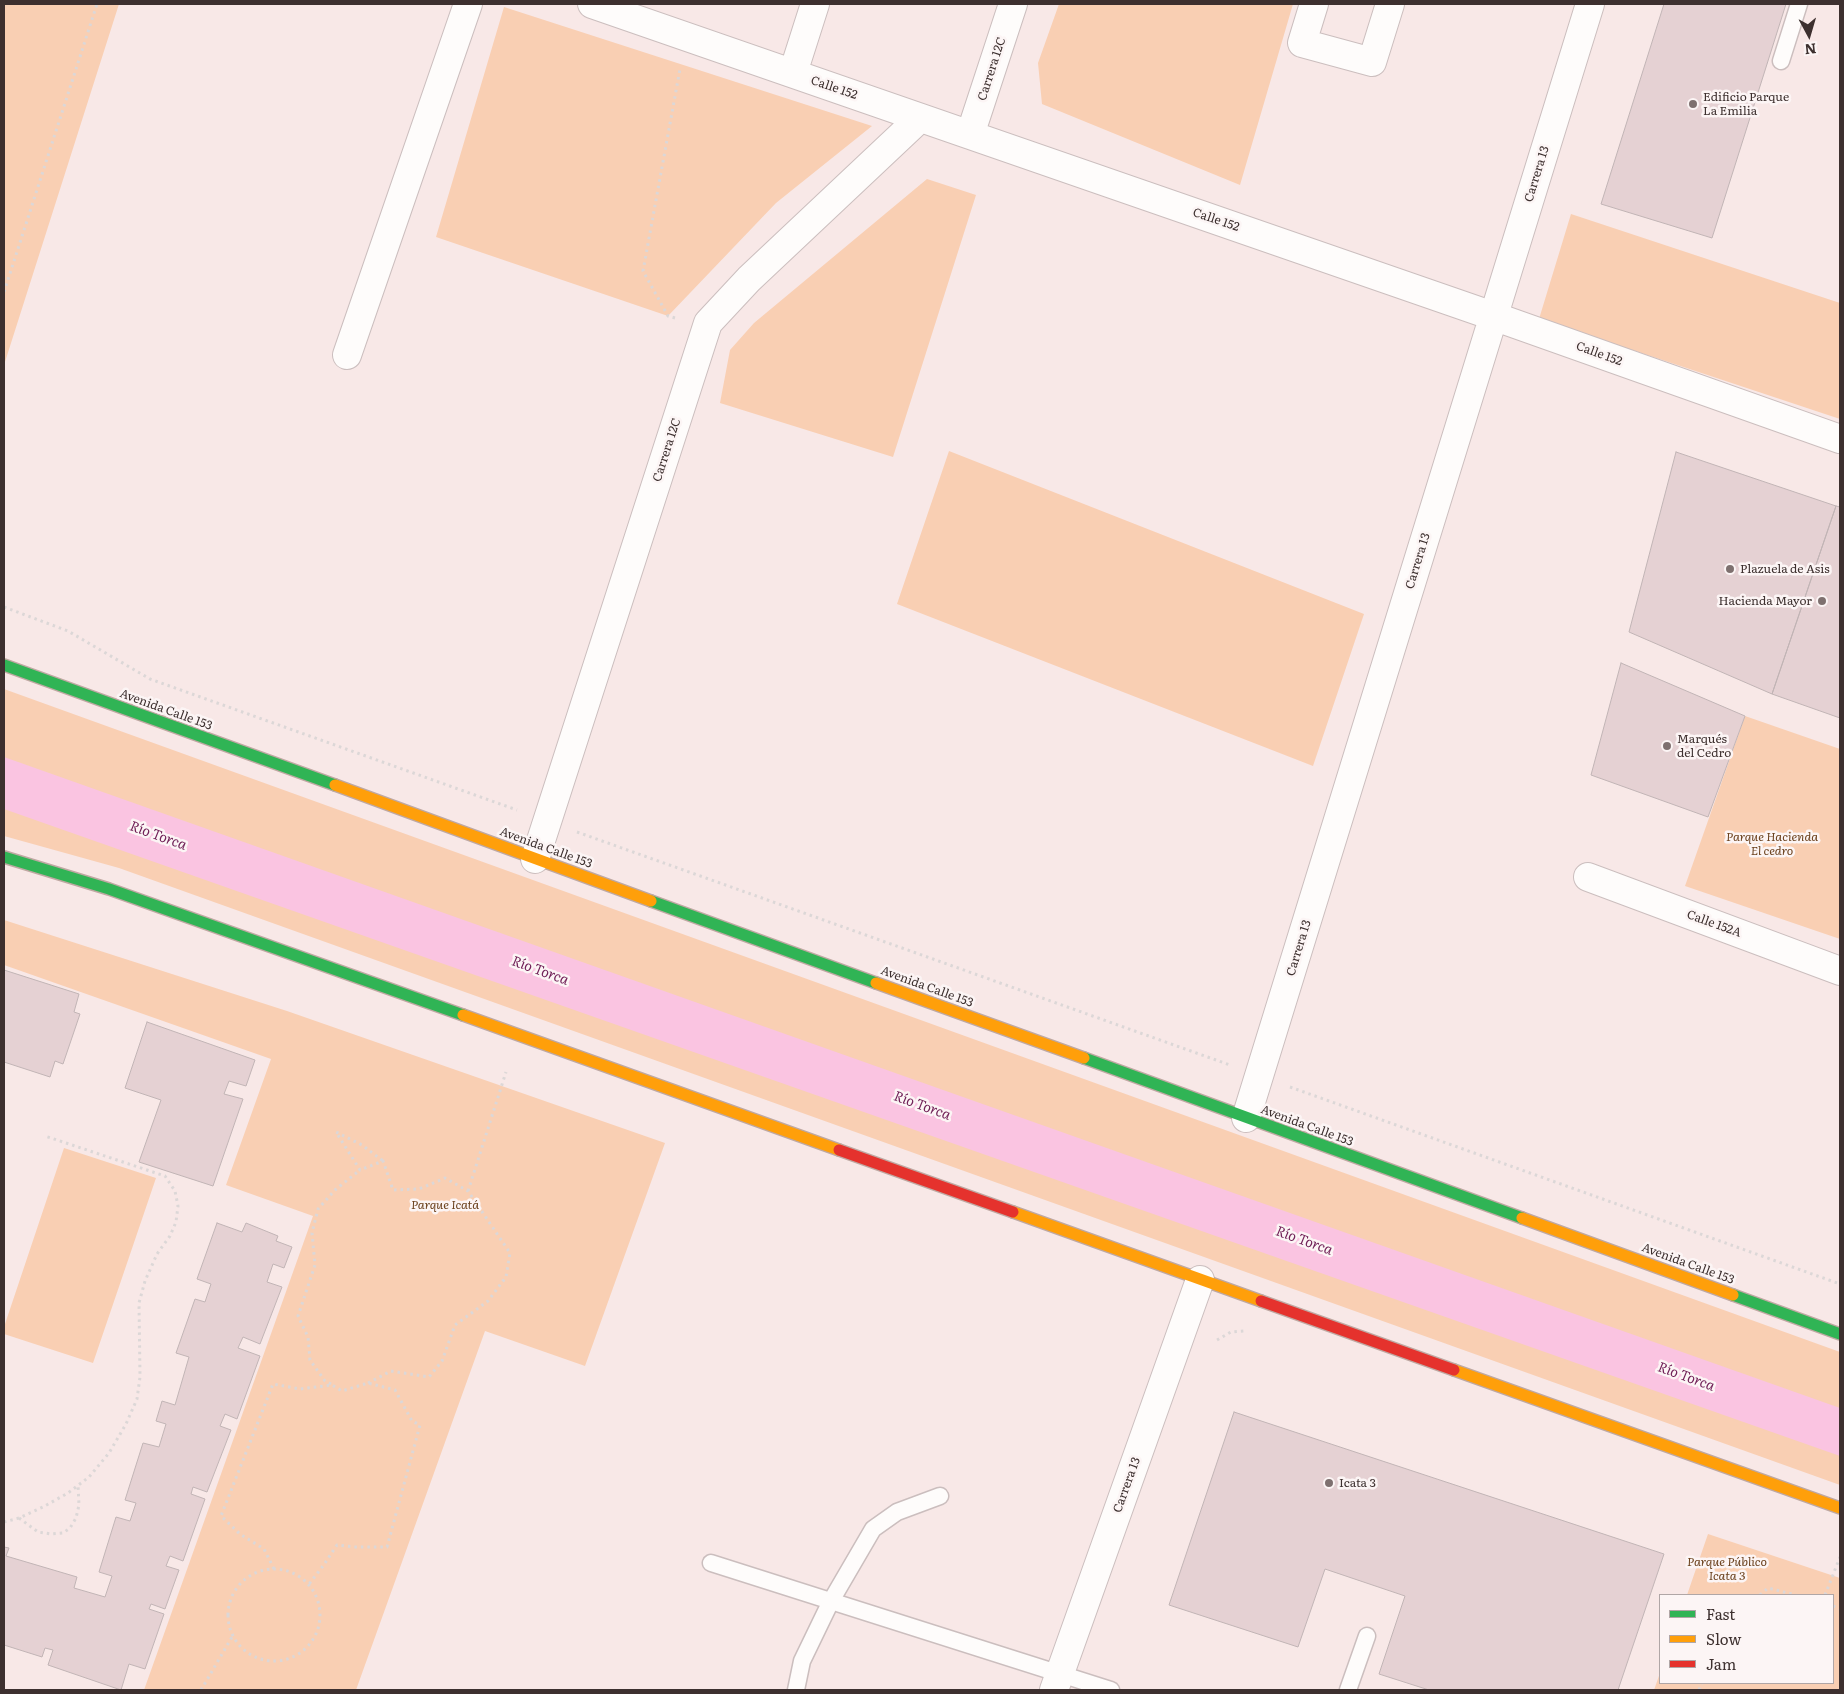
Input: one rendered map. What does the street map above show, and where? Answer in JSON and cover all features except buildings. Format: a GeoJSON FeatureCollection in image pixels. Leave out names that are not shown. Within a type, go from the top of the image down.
{"type":"FeatureCollection","features":[{"type":"Feature","properties":{"kind":"main road","name":"Avenida Calle 153"},"geometry":{"type":"LineString","coordinates":[[4,665],[1840,1334]]}},
{"type":"Feature","properties":{"kind":"main road"},"geometry":{"type":"LineString","coordinates":[[4,857],[109,889],[1840,1508]]}},
{"type":"Feature","properties":{"kind":"street"},"geometry":{"type":"LineString","coordinates":[[347,355],[468,4]]}},
{"type":"Feature","properties":{"kind":"street","name":"Calle 152"},"geometry":{"type":"LineString","coordinates":[[592,4],[1493,316],[1840,439]]}},
{"type":"Feature","properties":{"kind":"street"},"geometry":{"type":"LineString","coordinates":[[793,74],[815,4]]}},
{"type":"Feature","properties":{"kind":"street","name":"Carrera 12C"},"geometry":{"type":"LineString","coordinates":[[970,135],[1013,4]]}},
{"type":"Feature","properties":{"kind":"street"},"geometry":{"type":"LineString","coordinates":[[1314,4],[1302,42],[1372,62],[1390,4]]}},
{"type":"Feature","properties":{"kind":"street","name":"Carrera 13"},"geometry":{"type":"LineString","coordinates":[[1246,1118],[1590,4]]}},
{"type":"Feature","properties":{"kind":"street","name":"Carrera 12C"},"geometry":{"type":"LineString","coordinates":[[535,859],[708,323],[749,279],[920,118]]}},
{"type":"Feature","properties":{"kind":"street","name":"Calle 152A"},"geometry":{"type":"LineString","coordinates":[[1588,877],[1840,971]]}},
{"type":"Feature","properties":{"kind":"street","name":"Carrera 13"},"geometry":{"type":"LineString","coordinates":[[1057,1682],[1200,1280]]}},
{"type":"Feature","properties":{"kind":"lane"},"geometry":{"type":"LineString","coordinates":[[1781,61],[1798,4]]}},
{"type":"Feature","properties":{"kind":"lane"},"geometry":{"type":"LineString","coordinates":[[796,1690],[802,1661],[831,1601],[873,1529],[897,1512],[940,1496]]}},
{"type":"Feature","properties":{"kind":"lane"},"geometry":{"type":"LineString","coordinates":[[711,1563],[831,1601],[1057,1682],[1111,1690]]}},
{"type":"Feature","properties":{"kind":"lane"},"geometry":{"type":"LineString","coordinates":[[1348,1690],[1367,1636]]}},
{"type":"Feature","properties":{"kind":"path"},"geometry":{"type":"LineString","coordinates":[[4,292],[97,4]]}},
{"type":"Feature","properties":{"kind":"path"},"geometry":{"type":"LineString","coordinates":[[686,36],[643,271],[668,316],[708,323]]}},
{"type":"Feature","properties":{"kind":"path"},"geometry":{"type":"LineString","coordinates":[[4,607],[68,631],[150,679],[1840,1284]]}},
{"type":"Feature","properties":{"kind":"path"},"geometry":{"type":"LineString","coordinates":[[468,1191],[506,1072]]}},
{"type":"Feature","properties":{"kind":"path"},"geometry":{"type":"LineString","coordinates":[[360,1170],[336,1132],[362,1145],[383,1161],[393,1190],[419,1189],[444,1178],[468,1191],[510,1253],[506,1277],[488,1301],[455,1325],[442,1361],[429,1377],[391,1371],[368,1383],[342,1391],[325,1381],[310,1360],[308,1336],[298,1316],[315,1265],[312,1233],[318,1209],[335,1190],[360,1170],[383,1161]]}},
{"type":"Feature","properties":{"kind":"path"},"geometry":{"type":"LineString","coordinates":[[4,1522],[19,1518],[60,1498],[89,1477],[109,1453],[126,1424],[137,1399],[140,1377],[139,1303],[145,1281],[154,1260],[170,1236],[176,1222],[178,1206],[175,1191],[166,1176],[45,1136]]}},
{"type":"Feature","properties":{"kind":"path"},"geometry":{"type":"LineString","coordinates":[[309,1584],[324,1566],[337,1545],[387,1547],[420,1425],[412,1422],[395,1390],[368,1383]]}},
{"type":"Feature","properties":{"kind":"path"},"geometry":{"type":"LineString","coordinates":[[274,1569],[264,1549],[240,1534],[222,1516],[273,1384],[300,1389],[332,1385]]}},
{"type":"Feature","properties":{"kind":"path"},"geometry":{"type":"LineString","coordinates":[[19,1518],[27,1526],[38,1532],[62,1533],[70,1528],[76,1518],[79,1505],[78,1485]]}},
{"type":"Feature","properties":{"kind":"path"},"geometry":{"type":"LineString","coordinates":[[1826,1594],[1840,1557]]}},
{"type":"Feature","properties":{"kind":"path"},"geometry":{"type":"LineString","coordinates":[[274,1569],[287,1570],[309,1584],[317,1597],[321,1612],[319,1628],[312,1642],[301,1653],[287,1660],[271,1662],[256,1658],[240,1647],[232,1637],[228,1622],[228,1606],[234,1591],[244,1580],[258,1572],[274,1569]]}},
{"type":"Feature","properties":{"kind":"path"},"geometry":{"type":"LineString","coordinates":[[1761,1594],[1768,1588],[1792,1594]]}},
{"type":"Feature","properties":{"kind":"path"},"geometry":{"type":"LineString","coordinates":[[201,1690],[232,1637]]}},
{"type":"Feature","properties":{"kind":"green space"},"geometry":{"type":"Polygon","coordinates":[[[4,4],[119,4],[4,365],[4,4]]]}},
{"type":"Feature","properties":{"kind":"green space"},"geometry":{"type":"Polygon","coordinates":[[[1059,4],[1293,4],[1240,185],[1042,104],[1038,63],[1059,4]]]}},
{"type":"Feature","properties":{"kind":"green space"},"geometry":{"type":"Polygon","coordinates":[[[504,7],[872,126],[776,203],[668,316],[436,237],[504,7]]]}},
{"type":"Feature","properties":{"kind":"green space"},"geometry":{"type":"Polygon","coordinates":[[[927,179],[976,195],[893,457],[720,403],[730,350],[754,323],[927,179]]]}},
{"type":"Feature","properties":{"kind":"green space"},"geometry":{"type":"Polygon","coordinates":[[[1571,214],[1840,303],[1840,419],[1539,319],[1571,214]]]}},
{"type":"Feature","properties":{"kind":"green space"},"geometry":{"type":"Polygon","coordinates":[[[949,451],[1364,614],[1313,766],[897,604],[949,451]]]}},
{"type":"Feature","properties":{"kind":"green space"},"geometry":{"type":"Polygon","coordinates":[[[4,689],[1840,1352],[1840,1485],[119,868],[4,836],[4,689]]]}},
{"type":"Feature","properties":{"kind":"green space","name":"Parque Hacienda El cedro"},"geometry":{"type":"Polygon","coordinates":[[[1745,716],[1840,749],[1840,939],[1685,886],[1745,716]]]}},
{"type":"Feature","properties":{"kind":"green space","name":"Parque Icatá"},"geometry":{"type":"Polygon","coordinates":[[[4,920],[287,1011],[665,1143],[585,1366],[485,1331],[356,1690],[144,1690],[313,1216],[226,1185],[271,1059],[4,965],[4,920]]]}},
{"type":"Feature","properties":{"kind":"green space"},"geometry":{"type":"Polygon","coordinates":[[[64,1148],[156,1178],[93,1363],[4,1334],[4,1327],[64,1148]]]}},
{"type":"Feature","properties":{"kind":"green space","name":"Parque Público Icata 3"},"geometry":{"type":"Polygon","coordinates":[[[1708,1534],[1840,1578],[1840,1690],[1654,1690],[1659,1676],[1659,1684],[1834,1684],[1834,1594],[1687,1594],[1708,1534]]]}},
{"type":"Feature","properties":{"kind":"water","name":"Río Torca"},"geometry":{"type":"Polygon","coordinates":[[[4,757],[1840,1408],[1840,1456],[4,809],[4,757]]]}},
{"type":"Feature","properties":{"kind":"traffic: fast"},"geometry":{"type":"LineString","coordinates":[[4,665],[335,785]]}},
{"type":"Feature","properties":{"kind":"traffic: fast"},"geometry":{"type":"LineString","coordinates":[[4,857],[109,889],[463,1015]]}},
{"type":"Feature","properties":{"kind":"traffic: fast"},"geometry":{"type":"LineString","coordinates":[[651,901],[876,983]]}},
{"type":"Feature","properties":{"kind":"traffic: fast"},"geometry":{"type":"LineString","coordinates":[[1084,1058],[1522,1218]]}},
{"type":"Feature","properties":{"kind":"traffic: fast"},"geometry":{"type":"LineString","coordinates":[[1733,1295],[1840,1334]]}},
{"type":"Feature","properties":{"kind":"traffic: slow"},"geometry":{"type":"LineString","coordinates":[[335,785],[651,901]]}},
{"type":"Feature","properties":{"kind":"traffic: slow"},"geometry":{"type":"LineString","coordinates":[[876,983],[1084,1058]]}},
{"type":"Feature","properties":{"kind":"traffic: slow"},"geometry":{"type":"LineString","coordinates":[[463,1015],[839,1150]]}},
{"type":"Feature","properties":{"kind":"traffic: slow"},"geometry":{"type":"LineString","coordinates":[[1013,1212],[1261,1301]]}},
{"type":"Feature","properties":{"kind":"traffic: slow"},"geometry":{"type":"LineString","coordinates":[[1522,1218],[1733,1295]]}},
{"type":"Feature","properties":{"kind":"traffic: slow"},"geometry":{"type":"LineString","coordinates":[[1454,1370],[1840,1508]]}},
{"type":"Feature","properties":{"kind":"traffic: jam"},"geometry":{"type":"LineString","coordinates":[[839,1150],[1013,1212]]}},
{"type":"Feature","properties":{"kind":"traffic: jam"},"geometry":{"type":"LineString","coordinates":[[1261,1301],[1454,1370]]}},
{"type":"Feature","properties":{"kind":"place","name":"Edificio Parque La Emilia"},"geometry":{"type":"Point","coordinates":[1693,104]}},
{"type":"Feature","properties":{"kind":"place","name":"Plazuela de Asis"},"geometry":{"type":"Point","coordinates":[1730,569]}},
{"type":"Feature","properties":{"kind":"place","name":"Hacienda Mayor"},"geometry":{"type":"Point","coordinates":[1822,601]}},
{"type":"Feature","properties":{"kind":"place","name":"Marqués del Cedro"},"geometry":{"type":"Point","coordinates":[1667,746]}},
{"type":"Feature","properties":{"kind":"place","name":"Icata 3"},"geometry":{"type":"Point","coordinates":[1329,1483]}}]}
